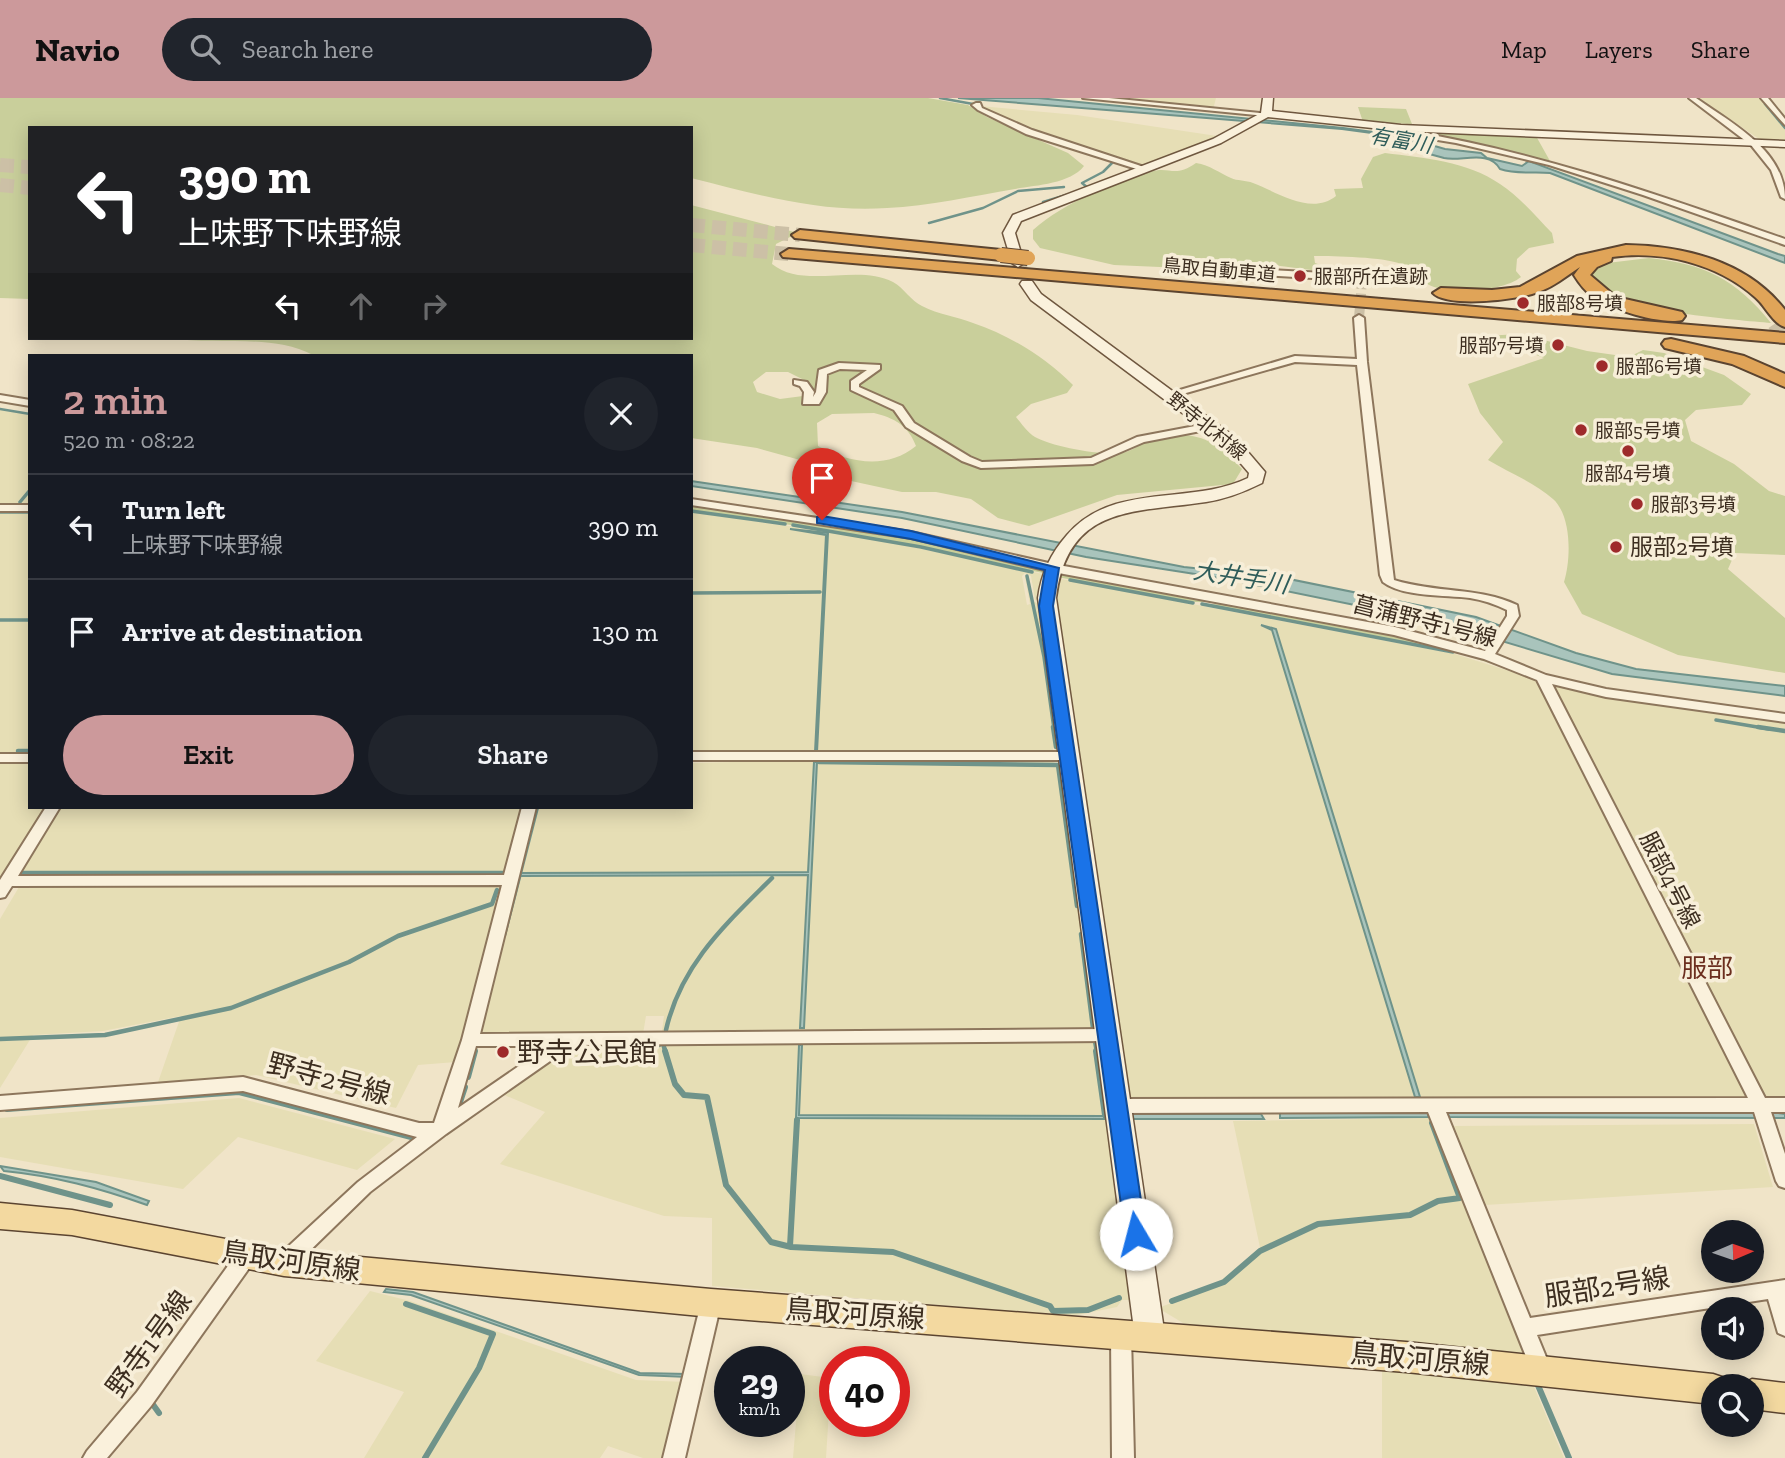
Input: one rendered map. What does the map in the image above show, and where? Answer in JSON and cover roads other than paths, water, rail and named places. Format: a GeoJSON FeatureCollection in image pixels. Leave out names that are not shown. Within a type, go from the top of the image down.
{"type":"FeatureCollection","features":[{"type":"Feature","properties":{"kind":"highway","name":"鳥取自動車道"},"geometry":{"type":"LineString","coordinates":[[800,235],[1001,256],[1023,261],[1781,331]]}},
{"type":"Feature","properties":{"kind":"highway"},"geometry":{"type":"LineString","coordinates":[[1133,270],[1498,295],[1520,293],[1545,285],[1573,265],[1595,256],[1650,253],[1706,263],[1738,277],[1768,299],[1781,331]]}},
{"type":"Feature","properties":{"kind":"highway","name":"鳥取自動車道"},"geometry":{"type":"LineString","coordinates":[[789,254],[1305,298],[1781,331]]}},
{"type":"Feature","properties":{"kind":"highway"},"geometry":{"type":"LineString","coordinates":[[1618,256],[1656,256],[1684,261],[1716,271],[1743,287],[1781,331],[1682,317],[1629,306],[1601,295],[1582,275],[1591,264],[1618,256]]}},
{"type":"Feature","properties":{"kind":"highway"},"geometry":{"type":"LineString","coordinates":[[1305,298],[1343,306],[1506,322],[1676,345],[1738,360],[1785,381]]}},
{"type":"Feature","properties":{"kind":"main road","name":"鳥取河原線"},"geometry":{"type":"LineString","coordinates":[[0,1216],[40,1217],[145,1234],[245,1258],[284,1263],[711,1303],[1541,1370],[1701,1388]]}},
{"type":"Feature","properties":{"kind":"main road"},"geometry":{"type":"LineString","coordinates":[[1764,1395],[1785,1398]]}},
{"type":"Feature","properties":{"kind":"street"},"geometry":{"type":"LineString","coordinates":[[1086,98],[1401,128],[1785,144]]}},
{"type":"Feature","properties":{"kind":"street"},"geometry":{"type":"LineString","coordinates":[[1023,261],[1007,234],[1009,224],[1017,218],[1217,141],[1261,115],[1268,98]]}},
{"type":"Feature","properties":{"kind":"street"},"geometry":{"type":"LineString","coordinates":[[1692,98],[1759,143],[1785,170]]}},
{"type":"Feature","properties":{"kind":"street"},"geometry":{"type":"LineString","coordinates":[[1764,98],[1785,123]]}},
{"type":"Feature","properties":{"kind":"street"},"geometry":{"type":"LineString","coordinates":[[978,104],[975,105],[1029,132],[1146,169]]}},
{"type":"Feature","properties":{"kind":"street"},"geometry":{"type":"LineString","coordinates":[[1401,128],[1407,133],[1482,146],[1586,173],[1785,243]]}},
{"type":"Feature","properties":{"kind":"street"},"geometry":{"type":"LineString","coordinates":[[1759,143],[1775,170],[1785,197]]}},
{"type":"Feature","properties":{"kind":"street"},"geometry":{"type":"LineString","coordinates":[[1196,269],[1397,280]]}},
{"type":"Feature","properties":{"kind":"street","name":"野寺北村線"},"geometry":{"type":"LineString","coordinates":[[1027,284],[1041,302],[1211,426],[1249,459],[1257,472],[1256,480],[1227,494],[1111,508],[1090,519],[1073,534],[1054,565]]}},
{"type":"Feature","properties":{"kind":"street"},"geometry":{"type":"LineString","coordinates":[[1359,318],[1389,582],[1501,601],[1513,608],[1513,617],[1491,653]]}},
{"type":"Feature","properties":{"kind":"street"},"geometry":{"type":"LineString","coordinates":[[1168,395],[1295,359],[1362,362]]}},
{"type":"Feature","properties":{"kind":"street"},"geometry":{"type":"LineString","coordinates":[[797,382],[804,384],[808,392],[807,402],[815,401],[821,392],[822,372],[848,366],[877,367],[854,383],[854,388],[898,408],[910,425],[966,459],[981,465],[1093,461],[1141,439],[1211,426]]}},
{"type":"Feature","properties":{"kind":"street"},"geometry":{"type":"LineString","coordinates":[[0,398],[28,403]]}},
{"type":"Feature","properties":{"kind":"street","name":"菖蒲野寺1号線"},"geometry":{"type":"LineString","coordinates":[[693,502],[911,535],[1395,631],[1491,653],[1542,678],[1628,697],[1785,718]]}},
{"type":"Feature","properties":{"kind":"street"},"geometry":{"type":"LineString","coordinates":[[0,508],[28,508]]}},
{"type":"Feature","properties":{"kind":"street"},"geometry":{"type":"LineString","coordinates":[[1054,565],[1046,606],[1118,1106],[1135,1336],[1123,1458]]}},
{"type":"Feature","properties":{"kind":"street","name":"服部4号線"},"geometry":{"type":"LineString","coordinates":[[1542,678],[1760,1105],[1785,1181]]}},
{"type":"Feature","properties":{"kind":"street"},"geometry":{"type":"LineString","coordinates":[[693,756],[1067,756]]}},
{"type":"Feature","properties":{"kind":"street"},"geometry":{"type":"LineString","coordinates":[[0,758],[28,758]]}},
{"type":"Feature","properties":{"kind":"street"},"geometry":{"type":"LineString","coordinates":[[4,887],[52,809]]}},
{"type":"Feature","properties":{"kind":"street"},"geometry":{"type":"LineString","coordinates":[[439,1129],[447,1114],[470,1040],[528,809]]}},
{"type":"Feature","properties":{"kind":"street"},"geometry":{"type":"LineString","coordinates":[[4,887],[510,880]]}},
{"type":"Feature","properties":{"kind":"street"},"geometry":{"type":"LineString","coordinates":[[470,1040],[1106,1035]]}},
{"type":"Feature","properties":{"kind":"street"},"geometry":{"type":"LineString","coordinates":[[284,1263],[363,1186],[439,1129],[571,1038]]}},
{"type":"Feature","properties":{"kind":"street","name":"野寺2号線"},"geometry":{"type":"LineString","coordinates":[[0,1103],[243,1084],[419,1130],[439,1129]]}},
{"type":"Feature","properties":{"kind":"street"},"geometry":{"type":"LineString","coordinates":[[1434,1105],[1524,1328]]}},
{"type":"Feature","properties":{"kind":"street"},"geometry":{"type":"LineString","coordinates":[[1118,1106],[1785,1105]]}},
{"type":"Feature","properties":{"kind":"street","name":"野寺1号線"},"geometry":{"type":"LineString","coordinates":[[93,1458],[144,1399],[245,1258]]}},
{"type":"Feature","properties":{"kind":"street"},"geometry":{"type":"LineString","coordinates":[[1780,1289],[1785,1327]]}},
{"type":"Feature","properties":{"kind":"street","name":"服部2号線"},"geometry":{"type":"LineString","coordinates":[[1541,1370],[1524,1328],[1780,1289]]}},
{"type":"Feature","properties":{"kind":"street"},"geometry":{"type":"LineString","coordinates":[[674,1458],[711,1303]]}},
{"type":"Feature","properties":{"kind":"water"},"geometry":{"type":"Polygon","coordinates":[[[958,98],[1038,98],[1343,128],[1396,135],[1445,149],[1481,153],[1487,158],[1522,166],[1529,161],[1785,256],[1785,263],[1550,173],[1507,171],[1500,169],[1489,159],[1451,159],[1378,144],[1432,148],[1394,136],[1342,129],[958,98]]]}},
{"type":"Feature","properties":{"kind":"water","name":"大井手川"},"geometry":{"type":"Polygon","coordinates":[[[693,481],[902,512],[1184,567],[1222,571],[1235,568],[1476,617],[1576,653],[1636,669],[1785,686],[1785,696],[1612,674],[1438,622],[1227,579],[1086,557],[902,518],[693,486],[693,481]]]}},
{"type":"Feature","properties":{"kind":"water"},"geometry":{"type":"Polygon","coordinates":[[[790,529],[828,533],[817,752],[826,535],[790,529]]]}},
{"type":"Feature","properties":{"kind":"water"},"geometry":{"type":"Polygon","coordinates":[[[1261,625],[1276,629],[1420,1097],[1415,1097],[1272,630],[1261,625]]]}},
{"type":"Feature","properties":{"kind":"water"},"geometry":{"type":"Polygon","coordinates":[[[814,762],[817,762],[804,1028],[800,1028],[808,875],[520,876],[520,873],[808,872],[814,762]]]}},
{"type":"Feature","properties":{"kind":"water"},"geometry":{"type":"Polygon","coordinates":[[[799,1045],[802,1045],[799,1115],[1104,1116],[1104,1119],[796,1118],[799,1045]]]}},
{"type":"Feature","properties":{"kind":"water"},"geometry":{"type":"Polygon","coordinates":[[[1446,1110],[1754,1110],[1785,1114],[1785,1118],[1449,1117],[1446,1110]]]}},
{"type":"Feature","properties":{"kind":"water"},"geometry":{"type":"Polygon","coordinates":[[[1280,1113],[1429,1113],[1428,1117],[1280,1118],[1280,1113]]]}},
{"type":"Feature","properties":{"kind":"water"},"geometry":{"type":"Polygon","coordinates":[[[1130,1114],[1261,1114],[1264,1119],[1131,1119],[1130,1114]]]}},
{"type":"Feature","properties":{"kind":"water"},"geometry":{"type":"Polygon","coordinates":[[[0,1166],[96,1182],[149,1201],[147,1205],[77,1184],[4,1171],[0,1166]]]}},
{"type":"Feature","properties":{"kind":"water"},"geometry":{"type":"Polygon","coordinates":[[[386,1289],[413,1292],[640,1373],[687,1374],[688,1377],[639,1375],[411,1295],[384,1292],[386,1289]]]}},
{"type":"Feature","properties":{"kind":"waterway"},"geometry":{"type":"LineString","coordinates":[[940,98],[973,104]]}},
{"type":"Feature","properties":{"kind":"waterway"},"geometry":{"type":"LineString","coordinates":[[1765,104],[1785,128]]}},
{"type":"Feature","properties":{"kind":"waterway"},"geometry":{"type":"LineString","coordinates":[[1047,135],[1111,156]]}},
{"type":"Feature","properties":{"kind":"waterway"},"geometry":{"type":"LineString","coordinates":[[1088,188],[1082,183],[1103,172],[1113,162]]}},
{"type":"Feature","properties":{"kind":"waterway"},"geometry":{"type":"LineString","coordinates":[[929,223],[983,208],[1018,191],[1064,187]]}},
{"type":"Feature","properties":{"kind":"waterway"},"geometry":{"type":"LineString","coordinates":[[1043,202],[1066,195]]}},
{"type":"Feature","properties":{"kind":"waterway"},"geometry":{"type":"LineString","coordinates":[[0,409],[28,414]]}},
{"type":"Feature","properties":{"kind":"waterway"},"geometry":{"type":"LineString","coordinates":[[20,502],[28,492]]}},
{"type":"Feature","properties":{"kind":"waterway"},"geometry":{"type":"LineString","coordinates":[[693,511],[785,524]]}},
{"type":"Feature","properties":{"kind":"waterway"},"geometry":{"type":"LineString","coordinates":[[0,512],[28,512]]}},
{"type":"Feature","properties":{"kind":"waterway"},"geometry":{"type":"LineString","coordinates":[[793,525],[921,547],[1032,572]]}},
{"type":"Feature","properties":{"kind":"waterway"},"geometry":{"type":"LineString","coordinates":[[1027,576],[1044,657],[1054,729]]}},
{"type":"Feature","properties":{"kind":"waterway"},"geometry":{"type":"LineString","coordinates":[[1070,580],[1193,603]]}},
{"type":"Feature","properties":{"kind":"waterway"},"geometry":{"type":"LineString","coordinates":[[693,593],[820,592]]}},
{"type":"Feature","properties":{"kind":"waterway"},"geometry":{"type":"LineString","coordinates":[[1202,604],[1453,652]]}},
{"type":"Feature","properties":{"kind":"waterway"},"geometry":{"type":"LineString","coordinates":[[0,620],[28,620]]}},
{"type":"Feature","properties":{"kind":"waterway"},"geometry":{"type":"LineString","coordinates":[[1716,720],[1769,729]]}},
{"type":"Feature","properties":{"kind":"waterway"},"geometry":{"type":"LineString","coordinates":[[1053,727],[1056,747]]}},
{"type":"Feature","properties":{"kind":"waterway"},"geometry":{"type":"LineString","coordinates":[[1758,727],[1785,731]]}},
{"type":"Feature","properties":{"kind":"waterway"},"geometry":{"type":"LineString","coordinates":[[18,751],[28,751]]}},
{"type":"Feature","properties":{"kind":"waterway"},"geometry":{"type":"LineString","coordinates":[[819,762],[1058,765],[1077,906]]}},
{"type":"Feature","properties":{"kind":"waterway"},"geometry":{"type":"LineString","coordinates":[[504,935],[536,809]]}},
{"type":"Feature","properties":{"kind":"waterway"},"geometry":{"type":"LineString","coordinates":[[22,873],[504,873]]}},
{"type":"Feature","properties":{"kind":"waterway"},"geometry":{"type":"LineString","coordinates":[[666,1030],[682,985],[707,946],[772,878]]}},
{"type":"Feature","properties":{"kind":"waterway"},"geometry":{"type":"LineString","coordinates":[[0,1039],[105,1035],[231,1008],[349,962],[398,936],[492,904],[497,890]]}},
{"type":"Feature","properties":{"kind":"waterway"},"geometry":{"type":"LineString","coordinates":[[1081,934],[1093,1028]]}},
{"type":"Feature","properties":{"kind":"waterway"},"geometry":{"type":"LineString","coordinates":[[1095,1041],[1097,1053]]}},
{"type":"Feature","properties":{"kind":"waterway"},"geometry":{"type":"LineString","coordinates":[[663,1044],[666,1053]]}},
{"type":"Feature","properties":{"kind":"waterway"},"geometry":{"type":"LineString","coordinates":[[601,1045],[659,1045]]}},
{"type":"Feature","properties":{"kind":"waterway"},"geometry":{"type":"LineString","coordinates":[[468,1077],[475,1051]]}},
{"type":"Feature","properties":{"kind":"waterway"},"geometry":{"type":"LineString","coordinates":[[665,1051],[675,1084],[684,1095],[707,1097],[726,1185],[771,1242],[791,1247],[893,1252],[1050,1306],[1053,1311],[1088,1310],[1119,1298]]}},
{"type":"Feature","properties":{"kind":"waterway"},"geometry":{"type":"LineString","coordinates":[[1096,1051],[1105,1115]]}},
{"type":"Feature","properties":{"kind":"waterway"},"geometry":{"type":"LineString","coordinates":[[458,1108],[465,1087]]}},
{"type":"Feature","properties":{"kind":"waterway"},"geometry":{"type":"LineString","coordinates":[[7,1109],[239,1092],[415,1138]]}},
{"type":"Feature","properties":{"kind":"waterway"},"geometry":{"type":"LineString","coordinates":[[790,1246],[797,1120]]}},
{"type":"Feature","properties":{"kind":"waterway"},"geometry":{"type":"LineString","coordinates":[[1172,1301],[1224,1282],[1260,1251],[1318,1224],[1410,1215],[1438,1201],[1460,1198],[1432,1123]]}},
{"type":"Feature","properties":{"kind":"waterway"},"geometry":{"type":"LineString","coordinates":[[0,1176],[110,1205]]}},
{"type":"Feature","properties":{"kind":"waterway"},"geometry":{"type":"LineString","coordinates":[[406,1304],[493,1334],[479,1368],[425,1458]]}},
{"type":"Feature","properties":{"kind":"waterway"},"geometry":{"type":"LineString","coordinates":[[1537,1383],[1569,1458]]}},
{"type":"Feature","properties":{"kind":"waterway"},"geometry":{"type":"LineString","coordinates":[[149,1399],[159,1413]]}},
{"type":"Feature","properties":{"kind":"tunnel"},"geometry":{"type":"LineString","coordinates":[[0,165],[28,167]]}},
{"type":"Feature","properties":{"kind":"tunnel"},"geometry":{"type":"LineString","coordinates":[[0,185],[28,188]]}},
{"type":"Feature","properties":{"kind":"tunnel"},"geometry":{"type":"LineString","coordinates":[[693,225],[800,235]]}},
{"type":"Feature","properties":{"kind":"tunnel"},"geometry":{"type":"LineString","coordinates":[[693,245],[789,254]]}},
{"type":"Feature","properties":{"kind":"tunnel"},"geometry":{"type":"LineString","coordinates":[[1018,263],[1027,284]]}},
{"type":"Feature","properties":{"kind":"tunnel"},"geometry":{"type":"LineString","coordinates":[[1359,318],[1362,282]]}},
{"type":"Feature","properties":{"kind":"tunnel"},"geometry":{"type":"LineString","coordinates":[[1776,323],[1784,335]]}},
{"type":"Feature","properties":{"kind":"place","name":"服部所在遺跡"},"geometry":{"type":"Point","coordinates":[1300,276]}},
{"type":"Feature","properties":{"kind":"place","name":"服部8号墳"},"geometry":{"type":"Point","coordinates":[1523,303]}},
{"type":"Feature","properties":{"kind":"place","name":"服部7号墳"},"geometry":{"type":"Point","coordinates":[1558,345]}},
{"type":"Feature","properties":{"kind":"place","name":"服部6号墳"},"geometry":{"type":"Point","coordinates":[1602,366]}},
{"type":"Feature","properties":{"kind":"place","name":"服部5号墳"},"geometry":{"type":"Point","coordinates":[1581,430]}},
{"type":"Feature","properties":{"kind":"place","name":"服部4号墳"},"geometry":{"type":"Point","coordinates":[1628,451]}},
{"type":"Feature","properties":{"kind":"place","name":"服部3号墳"},"geometry":{"type":"Point","coordinates":[1637,504]}},
{"type":"Feature","properties":{"kind":"place","name":"服部2号墳"},"geometry":{"type":"Point","coordinates":[1616,547]}},
{"type":"Feature","properties":{"kind":"place","name":"野寺公民館"},"geometry":{"type":"Point","coordinates":[503,1052]}},
{"type":"Feature","properties":{"kind":"district","name":"服部"},"geometry":{"type":"Point","coordinates":[1707,968]}},
{"type":"Feature","properties":{"kind":"water label","name":"有富川"},"geometry":{"type":"Point","coordinates":[1401,140]}}]}
